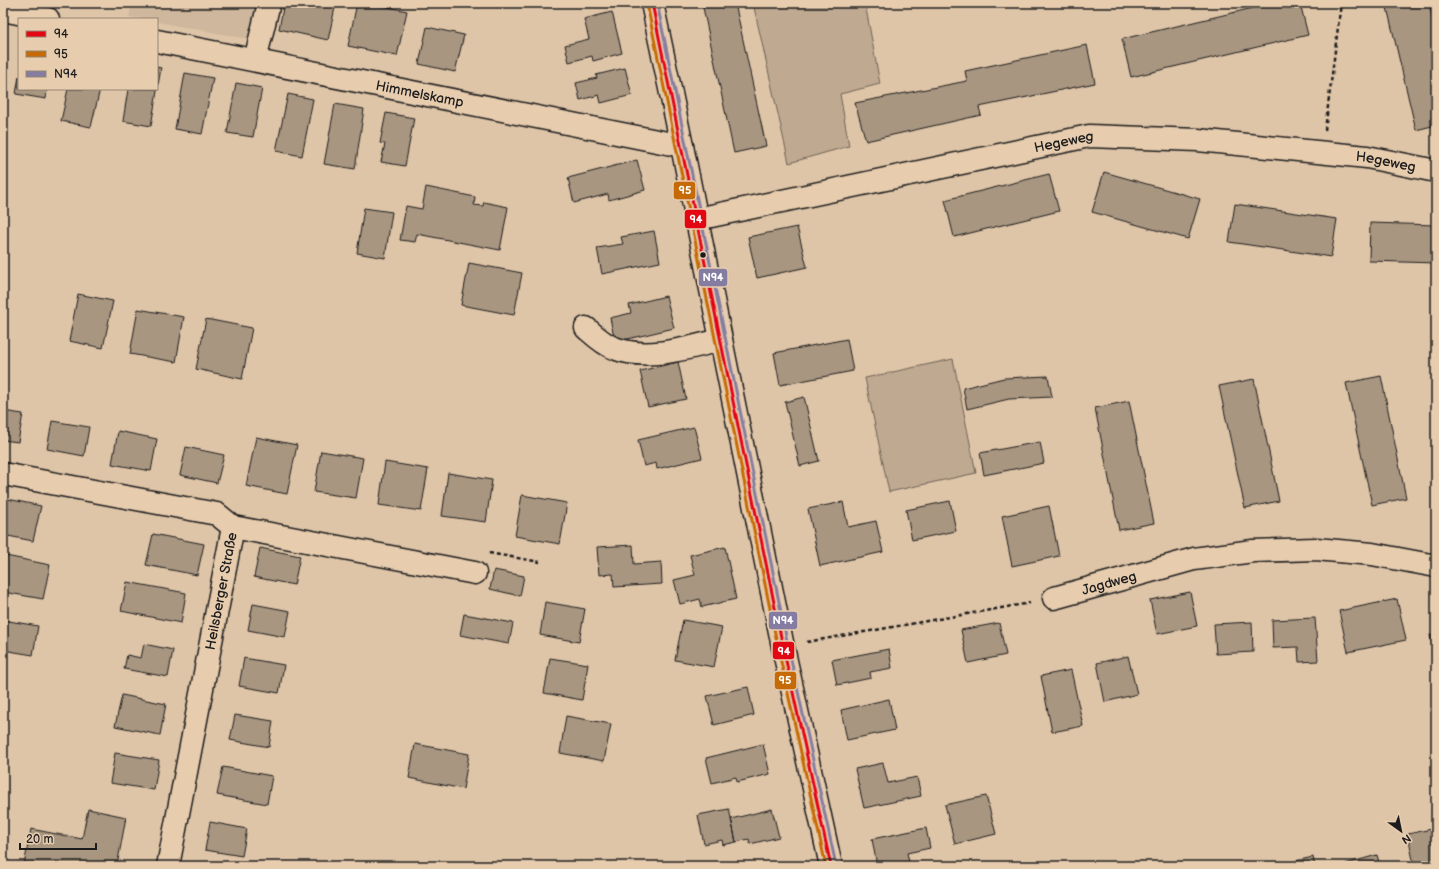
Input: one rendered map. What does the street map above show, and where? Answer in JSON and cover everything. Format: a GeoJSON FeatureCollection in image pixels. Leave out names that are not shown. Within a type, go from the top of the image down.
{"type":"FeatureCollection","features":[{"type":"Feature","properties":{"kind":"street"},"geometry":{"type":"LineString","coordinates":[[255,60],[269,3]]}},
{"type":"Feature","properties":{"kind":"street"},"geometry":{"type":"LineString","coordinates":[[652,3],[783,647],[831,866]]}},
{"type":"Feature","properties":{"kind":"street"},"geometry":{"type":"LineString","coordinates":[[3,10],[43,18]]}},
{"type":"Feature","properties":{"kind":"street","name":"Himmelskamp"},"geometry":{"type":"LineString","coordinates":[[158,41],[682,146]]}},
{"type":"Feature","properties":{"kind":"street","name":"Hegeweg"},"geometry":{"type":"LineString","coordinates":[[697,219],[1089,136],[1198,140],[1322,152],[1367,157],[1436,171]]}},
{"type":"Feature","properties":{"kind":"street"},"geometry":{"type":"LineString","coordinates":[[586,328],[612,348],[624,352],[665,352],[721,340]]}},
{"type":"Feature","properties":{"kind":"street","name":"Heilsberger Straße"},"geometry":{"type":"LineString","coordinates":[[3,474],[217,514],[233,527],[168,866]]}},
{"type":"Feature","properties":{"kind":"street"},"geometry":{"type":"LineString","coordinates":[[233,527],[475,573]]}},
{"type":"Feature","properties":{"kind":"street","name":"Jagdweg"},"geometry":{"type":"LineString","coordinates":[[1054,598],[1194,559],[1253,552],[1316,549],[1372,554],[1436,566]]}},
{"type":"Feature","properties":{"kind":"path"},"geometry":{"type":"LineString","coordinates":[[1322,152],[1341,3]]}},
{"type":"Feature","properties":{"kind":"path"},"geometry":{"type":"LineString","coordinates":[[783,647],[1054,598]]}},
{"type":"Feature","properties":{"kind":"shaded area"},"geometry":{"type":"Polygon","coordinates":[[[132,3],[262,3],[254,40],[158,22],[158,18],[129,17],[132,3]]]}},
{"type":"Feature","properties":{"kind":"shaded area"},"geometry":{"type":"Polygon","coordinates":[[[753,3],[865,3],[880,84],[840,94],[849,146],[789,163],[753,3]]]}},
{"type":"Feature","properties":{"kind":"shaded area"},"geometry":{"type":"Polygon","coordinates":[[[953,359],[976,473],[889,492],[865,378],[953,359]]]}},
{"type":"Feature","properties":{"kind":"building"},"geometry":{"type":"Polygon","coordinates":[[[284,3],[336,3],[328,40],[279,29],[284,3]]]}},
{"type":"Feature","properties":{"kind":"building"},"geometry":{"type":"Polygon","coordinates":[[[357,3],[369,3],[407,11],[397,56],[348,46],[357,3]]]}},
{"type":"Feature","properties":{"kind":"building"},"geometry":{"type":"Polygon","coordinates":[[[702,3],[735,3],[766,146],[734,153],[702,3]]]}},
{"type":"Feature","properties":{"kind":"building"},"geometry":{"type":"Polygon","coordinates":[[[1274,3],[1300,3],[1308,35],[1131,77],[1122,39],[1274,3]]]}},
{"type":"Feature","properties":{"kind":"building"},"geometry":{"type":"Polygon","coordinates":[[[1386,3],[1429,3],[1436,34],[1436,125],[1416,130],[1386,3]]]}},
{"type":"Feature","properties":{"kind":"building"},"geometry":{"type":"Polygon","coordinates":[[[612,12],[622,53],[593,61],[592,56],[569,62],[565,45],[589,39],[584,19],[612,12]]]}},
{"type":"Feature","properties":{"kind":"building"},"geometry":{"type":"Polygon","coordinates":[[[427,27],[464,35],[455,72],[419,64],[427,27]]]}},
{"type":"Feature","properties":{"kind":"building"},"geometry":{"type":"Polygon","coordinates":[[[1087,45],[1095,83],[979,107],[981,115],[866,141],[855,103],[967,81],[965,71],[1087,45]]]}},
{"type":"Feature","properties":{"kind":"building"},"geometry":{"type":"Polygon","coordinates":[[[158,67],[161,68],[158,85],[158,67]]]}},
{"type":"Feature","properties":{"kind":"building"},"geometry":{"type":"Polygon","coordinates":[[[625,68],[632,95],[601,103],[599,95],[580,100],[576,83],[597,78],[596,75],[625,68]]]}},
{"type":"Feature","properties":{"kind":"building"},"geometry":{"type":"Polygon","coordinates":[[[185,73],[213,78],[202,134],[175,129],[185,73]]]}},
{"type":"Feature","properties":{"kind":"building"},"geometry":{"type":"Polygon","coordinates":[[[18,82],[18,90],[47,90],[46,99],[16,94],[18,82]]]}},
{"type":"Feature","properties":{"kind":"building"},"geometry":{"type":"Polygon","coordinates":[[[236,83],[262,88],[253,137],[227,133],[236,83]]]}},
{"type":"Feature","properties":{"kind":"building"},"geometry":{"type":"Polygon","coordinates":[[[68,90],[100,90],[91,127],[61,121],[68,90]]]}},
{"type":"Feature","properties":{"kind":"building"},"geometry":{"type":"Polygon","coordinates":[[[128,90],[157,90],[151,126],[123,121],[128,90]]]}},
{"type":"Feature","properties":{"kind":"building"},"geometry":{"type":"Polygon","coordinates":[[[288,94],[313,99],[302,156],[276,151],[288,94]]]}},
{"type":"Feature","properties":{"kind":"building"},"geometry":{"type":"Polygon","coordinates":[[[335,104],[364,109],[355,169],[324,164],[335,104]]]}},
{"type":"Feature","properties":{"kind":"building"},"geometry":{"type":"Polygon","coordinates":[[[386,113],[414,118],[405,166],[381,162],[385,144],[380,143],[386,113]]]}},
{"type":"Feature","properties":{"kind":"building"},"geometry":{"type":"Polygon","coordinates":[[[637,160],[645,190],[609,200],[608,194],[574,203],[568,178],[637,160]]]}},
{"type":"Feature","properties":{"kind":"building"},"geometry":{"type":"Polygon","coordinates":[[[1104,172],[1200,199],[1188,239],[1092,212],[1104,172]]]}},
{"type":"Feature","properties":{"kind":"building"},"geometry":{"type":"Polygon","coordinates":[[[1049,174],[1059,211],[954,237],[945,200],[1049,174]]]}},
{"type":"Feature","properties":{"kind":"building"},"geometry":{"type":"Polygon","coordinates":[[[426,187],[475,197],[474,205],[483,206],[484,202],[508,207],[500,250],[417,234],[415,242],[400,240],[406,206],[422,209],[426,187]]]}},
{"type":"Feature","properties":{"kind":"building"},"geometry":{"type":"Polygon","coordinates":[[[1235,204],[1337,219],[1331,257],[1229,242],[1235,204]]]}},
{"type":"Feature","properties":{"kind":"building"},"geometry":{"type":"Polygon","coordinates":[[[364,208],[392,212],[385,258],[357,253],[364,208]]]}},
{"type":"Feature","properties":{"kind":"building"},"geometry":{"type":"Polygon","coordinates":[[[1370,223],[1436,225],[1436,263],[1369,261],[1370,223]]]}},
{"type":"Feature","properties":{"kind":"building"},"geometry":{"type":"Polygon","coordinates":[[[797,227],[807,267],[757,278],[748,237],[797,227]]]}},
{"type":"Feature","properties":{"kind":"building"},"geometry":{"type":"Polygon","coordinates":[[[654,231],[660,262],[602,274],[597,248],[623,244],[621,237],[654,231]]]}},
{"type":"Feature","properties":{"kind":"building"},"geometry":{"type":"Polygon","coordinates":[[[469,263],[522,273],[514,315],[461,305],[469,263]]]}},
{"type":"Feature","properties":{"kind":"building"},"geometry":{"type":"Polygon","coordinates":[[[78,294],[113,301],[103,348],[69,341],[78,294]]]}},
{"type":"Feature","properties":{"kind":"building"},"geometry":{"type":"Polygon","coordinates":[[[666,296],[674,328],[615,342],[610,318],[631,313],[629,305],[666,296]]]}},
{"type":"Feature","properties":{"kind":"building"},"geometry":{"type":"Polygon","coordinates":[[[138,309],[184,317],[176,362],[130,354],[138,309]]]}},
{"type":"Feature","properties":{"kind":"building"},"geometry":{"type":"Polygon","coordinates":[[[206,319],[252,328],[242,379],[196,369],[206,319]]]}},
{"type":"Feature","properties":{"kind":"building"},"geometry":{"type":"Polygon","coordinates":[[[847,339],[853,371],[780,385],[774,353],[847,339]]]}},
{"type":"Feature","properties":{"kind":"building"},"geometry":{"type":"Polygon","coordinates":[[[678,362],[686,399],[648,407],[640,371],[678,362]]]}},
{"type":"Feature","properties":{"kind":"building"},"geometry":{"type":"Polygon","coordinates":[[[1048,376],[1052,397],[1009,399],[967,409],[963,388],[1004,378],[1048,376]]]}},
{"type":"Feature","properties":{"kind":"building"},"geometry":{"type":"Polygon","coordinates":[[[1381,376],[1406,498],[1372,505],[1346,383],[1381,376]]]}},
{"type":"Feature","properties":{"kind":"building"},"geometry":{"type":"Polygon","coordinates":[[[1254,379],[1279,501],[1245,508],[1219,386],[1254,379]]]}},
{"type":"Feature","properties":{"kind":"building"},"geometry":{"type":"Polygon","coordinates":[[[804,397],[819,461],[800,466],[785,402],[804,397]]]}},
{"type":"Feature","properties":{"kind":"building"},"geometry":{"type":"Polygon","coordinates":[[[1129,401],[1154,523],[1119,530],[1095,408],[1129,401]]]}},
{"type":"Feature","properties":{"kind":"building"},"geometry":{"type":"Polygon","coordinates":[[[3,411],[23,414],[18,442],[3,440],[3,411]]]}},
{"type":"Feature","properties":{"kind":"building"},"geometry":{"type":"Polygon","coordinates":[[[52,421],[89,427],[84,456],[47,449],[52,421]]]}},
{"type":"Feature","properties":{"kind":"building"},"geometry":{"type":"Polygon","coordinates":[[[694,427],[702,458],[657,469],[656,463],[644,466],[638,440],[694,427]]]}},
{"type":"Feature","properties":{"kind":"building"},"geometry":{"type":"Polygon","coordinates":[[[118,431],[157,439],[151,471],[112,464],[118,431]]]}},
{"type":"Feature","properties":{"kind":"building"},"geometry":{"type":"Polygon","coordinates":[[[256,437],[297,445],[287,494],[246,486],[256,437]]]}},
{"type":"Feature","properties":{"kind":"building"},"geometry":{"type":"Polygon","coordinates":[[[1040,442],[1044,463],[984,475],[980,453],[1040,442]]]}},
{"type":"Feature","properties":{"kind":"building"},"geometry":{"type":"Polygon","coordinates":[[[186,447],[224,455],[217,483],[180,475],[186,447]]]}},
{"type":"Feature","properties":{"kind":"building"},"geometry":{"type":"Polygon","coordinates":[[[321,451],[363,458],[356,498],[314,492],[321,451]]]}},
{"type":"Feature","properties":{"kind":"building"},"geometry":{"type":"Polygon","coordinates":[[[385,462],[428,469],[421,511],[379,505],[385,462]]]}},
{"type":"Feature","properties":{"kind":"building"},"geometry":{"type":"Polygon","coordinates":[[[448,473],[492,480],[486,522],[442,516],[448,473]]]}},
{"type":"Feature","properties":{"kind":"building"},"geometry":{"type":"Polygon","coordinates":[[[522,495],[567,503],[560,544],[515,536],[522,495]]]}},
{"type":"Feature","properties":{"kind":"building"},"geometry":{"type":"Polygon","coordinates":[[[3,498],[41,506],[33,541],[3,535],[3,498]]]}},
{"type":"Feature","properties":{"kind":"building"},"geometry":{"type":"Polygon","coordinates":[[[950,501],[956,531],[912,540],[906,510],[950,501]]]}},
{"type":"Feature","properties":{"kind":"building"},"geometry":{"type":"Polygon","coordinates":[[[843,502],[848,527],[876,521],[883,552],[820,566],[808,509],[843,502]]]}},
{"type":"Feature","properties":{"kind":"building"},"geometry":{"type":"Polygon","coordinates":[[[1049,506],[1059,556],[1012,566],[1002,516],[1049,506]]]}},
{"type":"Feature","properties":{"kind":"building"},"geometry":{"type":"Polygon","coordinates":[[[153,534],[204,544],[197,575],[146,565],[153,534]]]}},
{"type":"Feature","properties":{"kind":"building"},"geometry":{"type":"Polygon","coordinates":[[[633,545],[634,564],[661,562],[662,584],[614,587],[613,574],[599,575],[597,547],[633,545]]]}},
{"type":"Feature","properties":{"kind":"building"},"geometry":{"type":"Polygon","coordinates":[[[725,547],[736,599],[702,607],[700,599],[680,604],[674,580],[695,575],[690,555],[725,547]]]}},
{"type":"Feature","properties":{"kind":"building"},"geometry":{"type":"Polygon","coordinates":[[[260,548],[300,556],[294,585],[254,577],[260,548]]]}},
{"type":"Feature","properties":{"kind":"building"},"geometry":{"type":"Polygon","coordinates":[[[6,556],[50,565],[43,599],[3,592],[3,570],[6,556]]]}},
{"type":"Feature","properties":{"kind":"building"},"geometry":{"type":"Polygon","coordinates":[[[494,570],[524,576],[520,596],[490,589],[494,570]]]}},
{"type":"Feature","properties":{"kind":"building"},"geometry":{"type":"Polygon","coordinates":[[[127,582],[186,593],[181,623],[121,611],[127,582]]]}},
{"type":"Feature","properties":{"kind":"building"},"geometry":{"type":"Polygon","coordinates":[[[1190,592],[1197,626],[1157,634],[1150,600],[1190,592]]]}},
{"type":"Feature","properties":{"kind":"building"},"geometry":{"type":"Polygon","coordinates":[[[1397,599],[1406,640],[1348,652],[1339,611],[1397,599]]]}},
{"type":"Feature","properties":{"kind":"building"},"geometry":{"type":"Polygon","coordinates":[[[545,602],[585,609],[579,642],[540,635],[545,602]]]}},
{"type":"Feature","properties":{"kind":"building"},"geometry":{"type":"Polygon","coordinates":[[[253,604],[290,611],[285,637],[248,630],[253,604]]]}},
{"type":"Feature","properties":{"kind":"building"},"geometry":{"type":"Polygon","coordinates":[[[464,614],[513,623],[509,644],[460,635],[464,614]]]}},
{"type":"Feature","properties":{"kind":"building"},"geometry":{"type":"Polygon","coordinates":[[[1315,618],[1318,661],[1299,662],[1298,647],[1273,648],[1272,620],[1315,618]]]}},
{"type":"Feature","properties":{"kind":"building"},"geometry":{"type":"Polygon","coordinates":[[[3,620],[38,626],[33,655],[3,650],[3,620]]]}},
{"type":"Feature","properties":{"kind":"building"},"geometry":{"type":"Polygon","coordinates":[[[683,620],[722,627],[714,667],[675,660],[683,620]]]}},
{"type":"Feature","properties":{"kind":"building"},"geometry":{"type":"Polygon","coordinates":[[[1252,622],[1253,652],[1216,654],[1214,624],[1252,622]]]}},
{"type":"Feature","properties":{"kind":"building"},"geometry":{"type":"Polygon","coordinates":[[[999,623],[1006,655],[968,663],[961,630],[999,623]]]}},
{"type":"Feature","properties":{"kind":"building"},"geometry":{"type":"Polygon","coordinates":[[[1436,634],[1436,663],[1430,635],[1436,634]]]}},
{"type":"Feature","properties":{"kind":"building"},"geometry":{"type":"Polygon","coordinates":[[[144,644],[173,650],[168,677],[124,669],[127,655],[141,658],[144,644]]]}},
{"type":"Feature","properties":{"kind":"building"},"geometry":{"type":"Polygon","coordinates":[[[889,649],[892,668],[870,672],[871,678],[837,685],[832,660],[889,649]]]}},
{"type":"Feature","properties":{"kind":"building"},"geometry":{"type":"Polygon","coordinates":[[[1128,656],[1137,694],[1105,702],[1097,663],[1128,656]]]}},
{"type":"Feature","properties":{"kind":"building"},"geometry":{"type":"Polygon","coordinates":[[[244,658],[284,665],[279,693],[239,686],[244,658]]]}},
{"type":"Feature","properties":{"kind":"building"},"geometry":{"type":"Polygon","coordinates":[[[550,658],[588,664],[582,700],[544,693],[550,658]]]}},
{"type":"Feature","properties":{"kind":"building"},"geometry":{"type":"Polygon","coordinates":[[[1071,670],[1083,726],[1052,732],[1041,676],[1071,670]]]}},
{"type":"Feature","properties":{"kind":"building"},"geometry":{"type":"Polygon","coordinates":[[[748,687],[754,715],[714,725],[707,696],[748,687]]]}},
{"type":"Feature","properties":{"kind":"building"},"geometry":{"type":"Polygon","coordinates":[[[122,695],[166,704],[160,735],[115,726],[122,695]]]}},
{"type":"Feature","properties":{"kind":"building"},"geometry":{"type":"Polygon","coordinates":[[[889,699],[895,730],[847,740],[841,710],[889,699]]]}},
{"type":"Feature","properties":{"kind":"building"},"geometry":{"type":"Polygon","coordinates":[[[235,715],[273,721],[269,747],[230,740],[235,715]]]}},
{"type":"Feature","properties":{"kind":"building"},"geometry":{"type":"Polygon","coordinates":[[[566,716],[611,724],[604,761],[560,753],[566,716]]]}},
{"type":"Feature","properties":{"kind":"building"},"geometry":{"type":"Polygon","coordinates":[[[415,744],[469,754],[463,789],[409,778],[415,744]]]}},
{"type":"Feature","properties":{"kind":"building"},"geometry":{"type":"Polygon","coordinates":[[[763,744],[770,774],[737,782],[736,777],[712,783],[706,758],[763,744]]]}},
{"type":"Feature","properties":{"kind":"building"},"geometry":{"type":"Polygon","coordinates":[[[115,753],[159,760],[154,790],[110,783],[115,753]]]}},
{"type":"Feature","properties":{"kind":"building"},"geometry":{"type":"Polygon","coordinates":[[[883,763],[888,783],[917,777],[921,796],[864,808],[855,769],[883,763]]]}},
{"type":"Feature","properties":{"kind":"building"},"geometry":{"type":"Polygon","coordinates":[[[223,767],[272,776],[267,804],[217,795],[223,767]]]}},
{"type":"Feature","properties":{"kind":"building"},"geometry":{"type":"Polygon","coordinates":[[[986,796],[996,834],[955,844],[945,805],[986,796]]]}},
{"type":"Feature","properties":{"kind":"building"},"geometry":{"type":"Polygon","coordinates":[[[88,809],[126,817],[117,866],[24,865],[31,829],[82,839],[88,809]]]}},
{"type":"Feature","properties":{"kind":"building"},"geometry":{"type":"Polygon","coordinates":[[[729,809],[736,842],[723,845],[722,840],[704,844],[698,815],[729,809]]]}},
{"type":"Feature","properties":{"kind":"building"},"geometry":{"type":"Polygon","coordinates":[[[772,809],[779,837],[750,844],[749,839],[736,842],[731,819],[772,809]]]}},
{"type":"Feature","properties":{"kind":"building"},"geometry":{"type":"Polygon","coordinates":[[[210,822],[247,829],[242,856],[205,850],[210,822]]]}},
{"type":"Feature","properties":{"kind":"building"},"geometry":{"type":"Polygon","coordinates":[[[926,828],[930,848],[907,853],[910,866],[877,866],[872,839],[926,828]]]}},
{"type":"Feature","properties":{"kind":"building"},"geometry":{"type":"Polygon","coordinates":[[[1436,828],[1436,866],[1414,866],[1408,834],[1436,828]]]}},
{"type":"Feature","properties":{"kind":"building"},"geometry":{"type":"Polygon","coordinates":[[[1377,855],[1380,866],[1346,866],[1345,864],[1377,855]]]}},
{"type":"Feature","properties":{"kind":"building"},"geometry":{"type":"Polygon","coordinates":[[[1313,857],[1315,866],[1292,866],[1291,862],[1313,857]]]}},
{"type":"Feature","properties":{"kind":"transit line","name":"94"},"geometry":{"type":"LineString","coordinates":[[652,3],[783,647],[831,866]]}},
{"type":"Feature","properties":{"kind":"transit line","name":"N94"},"geometry":{"type":"LineString","coordinates":[[657,3],[788,646],[836,865]]}},
{"type":"Feature","properties":{"kind":"transit line","name":"95"},"geometry":{"type":"LineString","coordinates":[[647,4],[778,648],[826,866]]}}]}
